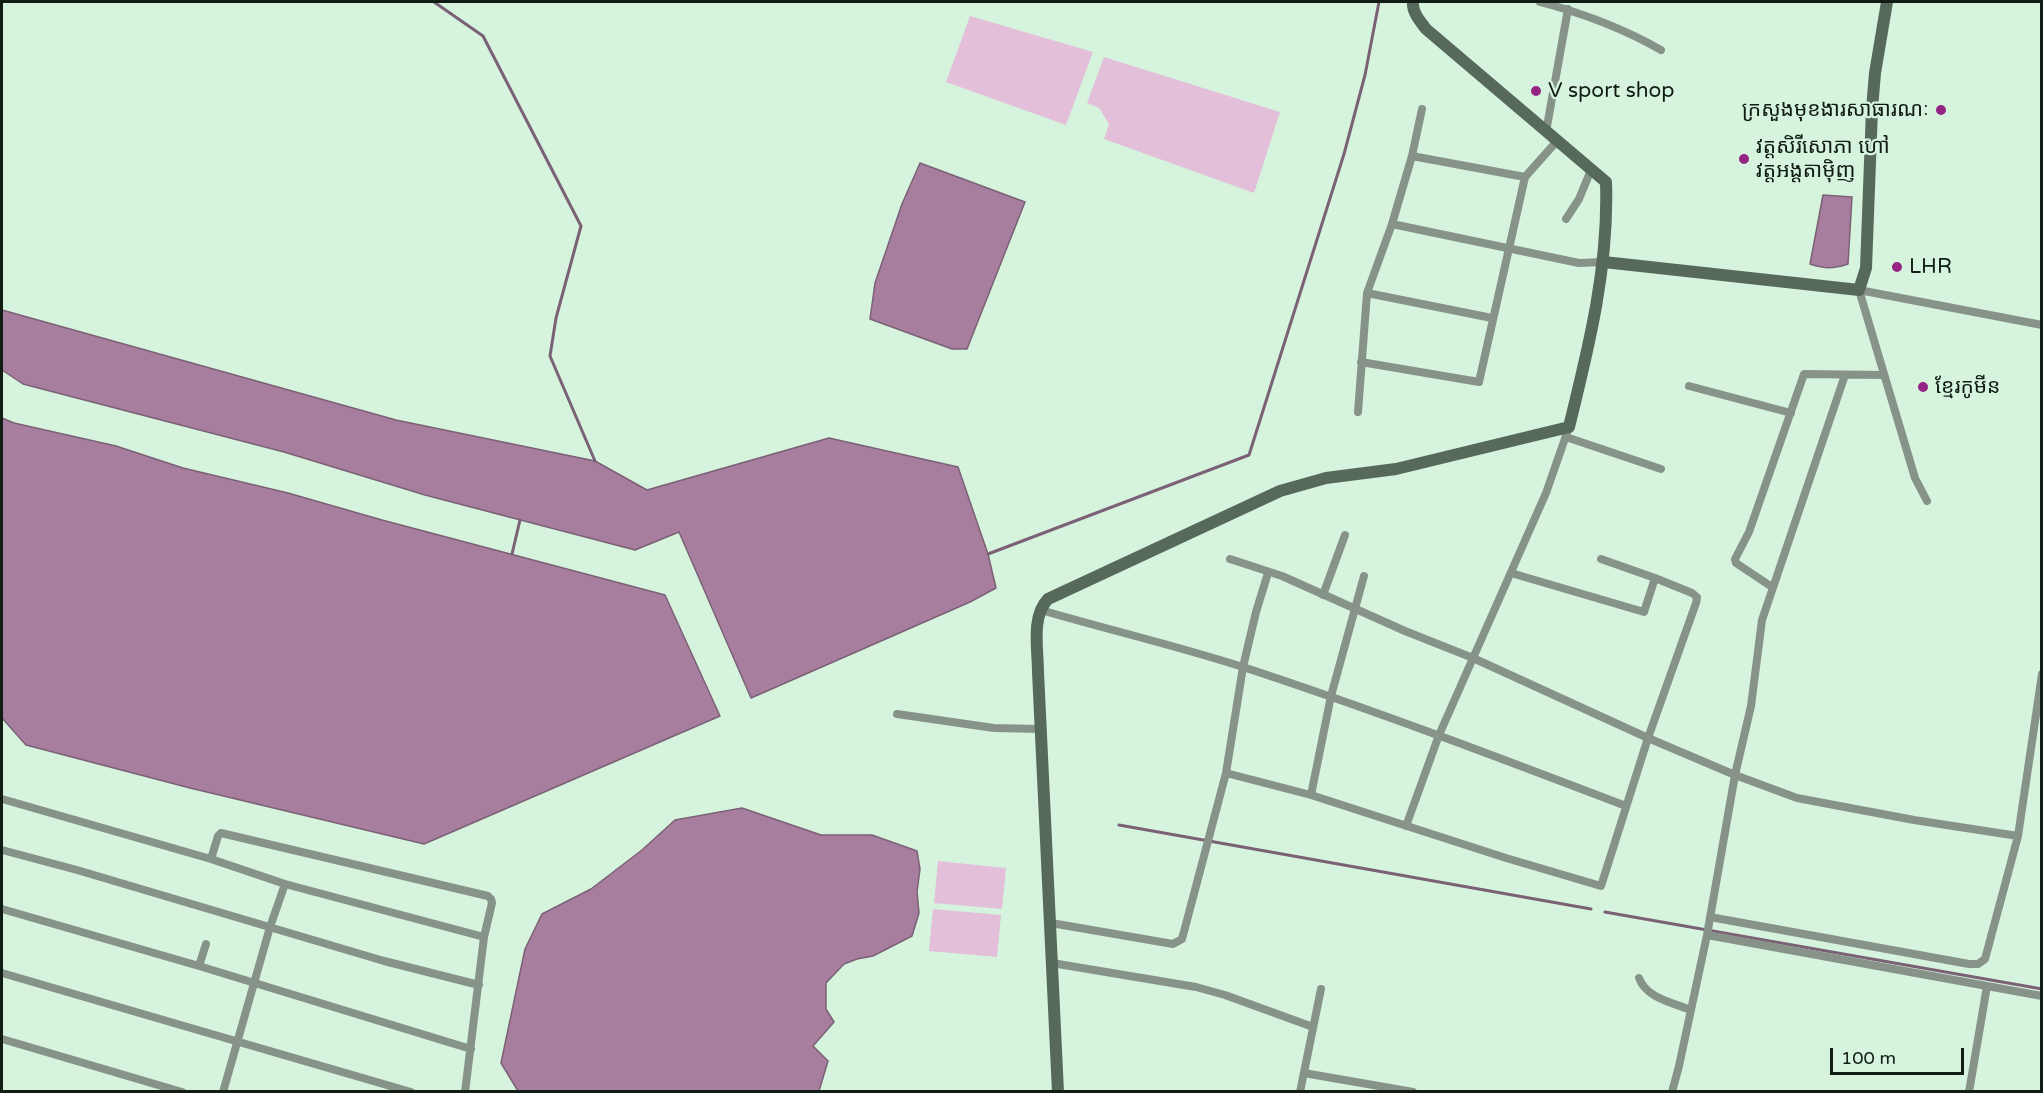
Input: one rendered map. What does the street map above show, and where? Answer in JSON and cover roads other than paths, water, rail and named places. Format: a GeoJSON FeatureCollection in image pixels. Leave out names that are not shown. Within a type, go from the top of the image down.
{"type":"FeatureCollection","features":[{"type":"Feature","properties":{"kind":"street"},"geometry":{"type":"LineString","coordinates":[[1406,826],[1439,735],[1546,493],[1568,432],[1589,347],[1604,262],[1607,220],[1606,182],[1426,29],[1416,16],[1412,6],[1413,2]]}},
{"type":"Feature","properties":{"kind":"street"},"geometry":{"type":"LineString","coordinates":[[1540,2],[1568,9],[1638,37],[1661,50]]}},
{"type":"Feature","properties":{"kind":"street"},"geometry":{"type":"LineString","coordinates":[[1887,2],[1875,73],[1866,268],[1859,290],[1915,478],[1927,501]]}},
{"type":"Feature","properties":{"kind":"street"},"geometry":{"type":"LineString","coordinates":[[1546,132],[1568,9]]}},
{"type":"Feature","properties":{"kind":"street"},"geometry":{"type":"LineString","coordinates":[[1358,412],[1367,293],[1392,224],[1412,156],[1422,110]]}},
{"type":"Feature","properties":{"kind":"street"},"geometry":{"type":"LineString","coordinates":[[1361,362],[1479,382],[1507,248],[1525,177],[1557,141]]}},
{"type":"Feature","properties":{"kind":"street"},"geometry":{"type":"LineString","coordinates":[[1412,156],[1525,177]]}},
{"type":"Feature","properties":{"kind":"street"},"geometry":{"type":"LineString","coordinates":[[1566,219],[1579,199],[1591,170]]}},
{"type":"Feature","properties":{"kind":"street"},"geometry":{"type":"LineString","coordinates":[[1392,224],[1579,262],[1604,262],[1859,290],[2042,326]]}},
{"type":"Feature","properties":{"kind":"street"},"geometry":{"type":"LineString","coordinates":[[1367,293],[1492,318]]}},
{"type":"Feature","properties":{"kind":"street"},"geometry":{"type":"LineString","coordinates":[[1772,587],[1736,563],[1735,559],[1749,532],[1804,374],[1884,375]]}},
{"type":"Feature","properties":{"kind":"street"},"geometry":{"type":"LineString","coordinates":[[1672,1092],[1707,934],[1735,775],[1751,706],[1762,621],[1845,375]]}},
{"type":"Feature","properties":{"kind":"street"},"geometry":{"type":"LineString","coordinates":[[1689,386],[1791,413]]}},
{"type":"Feature","properties":{"kind":"street"},"geometry":{"type":"LineString","coordinates":[[1058,1092],[1038,672],[1038,623],[1041,610],[1048,599],[1280,491],[1326,478],[1396,469],[1568,432],[1661,469]]}},
{"type":"Feature","properties":{"kind":"street"},"geometry":{"type":"LineString","coordinates":[[1323,595],[1345,535]]}},
{"type":"Feature","properties":{"kind":"street"},"geometry":{"type":"LineString","coordinates":[[1230,559],[1282,576],[1405,631],[1473,658],[1648,738],[1735,775],[1797,798],[1914,820],[2018,836]]}},
{"type":"Feature","properties":{"kind":"street"},"geometry":{"type":"LineString","coordinates":[[1226,773],[1311,795],[1598,887],[1603,883],[1648,738],[1696,597],[1692,593],[1655,578],[1601,559]]}},
{"type":"Feature","properties":{"kind":"street"},"geometry":{"type":"LineString","coordinates":[[1051,923],[1177,944],[1182,939],[1226,773],[1243,667],[1268,573]]}},
{"type":"Feature","properties":{"kind":"street"},"geometry":{"type":"LineString","coordinates":[[1511,573],[1641,612],[1645,611],[1655,578]]}},
{"type":"Feature","properties":{"kind":"street"},"geometry":{"type":"LineString","coordinates":[[1311,795],[1331,696],[1364,576]]}},
{"type":"Feature","properties":{"kind":"street"},"geometry":{"type":"LineString","coordinates":[[1041,610],[1243,667],[1331,696],[1626,806]]}},
{"type":"Feature","properties":{"kind":"street"},"geometry":{"type":"LineString","coordinates":[[1709,919],[1969,964],[1978,964],[1985,959],[2018,836],[2042,674]]}},
{"type":"Feature","properties":{"kind":"street"},"geometry":{"type":"LineString","coordinates":[[897,714],[994,728],[1041,729]]}},
{"type":"Feature","properties":{"kind":"street"},"geometry":{"type":"LineString","coordinates":[[2,797],[211,859],[285,884],[484,937]]}},
{"type":"Feature","properties":{"kind":"street"},"geometry":{"type":"LineString","coordinates":[[211,859],[221,833],[488,896],[492,903],[484,937],[465,1092]]}},
{"type":"Feature","properties":{"kind":"street"},"geometry":{"type":"LineString","coordinates":[[2,850],[88,873],[384,961],[479,985]]}},
{"type":"Feature","properties":{"kind":"street"},"geometry":{"type":"LineString","coordinates":[[223,1092],[270,927],[285,884]]}},
{"type":"Feature","properties":{"kind":"street"},"geometry":{"type":"LineString","coordinates":[[2,909],[471,1049]]}},
{"type":"Feature","properties":{"kind":"street"},"geometry":{"type":"LineString","coordinates":[[1707,934],[2042,996]]}},
{"type":"Feature","properties":{"kind":"street"},"geometry":{"type":"LineString","coordinates":[[199,966],[206,945]]}},
{"type":"Feature","properties":{"kind":"street"},"geometry":{"type":"LineString","coordinates":[[1052,963],[1196,987],[1225,995],[1313,1027]]}},
{"type":"Feature","properties":{"kind":"street"},"geometry":{"type":"LineString","coordinates":[[2,973],[411,1092]]}},
{"type":"Feature","properties":{"kind":"street"},"geometry":{"type":"LineString","coordinates":[[1639,978],[1641,986],[1649,993],[1691,1010]]}},
{"type":"Feature","properties":{"kind":"street"},"geometry":{"type":"LineString","coordinates":[[1969,1092],[1988,986]]}},
{"type":"Feature","properties":{"kind":"street"},"geometry":{"type":"LineString","coordinates":[[1300,1092],[1321,989]]}},
{"type":"Feature","properties":{"kind":"street"},"geometry":{"type":"LineString","coordinates":[[2,1039],[182,1092]]}},
{"type":"Feature","properties":{"kind":"street"},"geometry":{"type":"LineString","coordinates":[[1304,1073],[1413,1092]]}},
{"type":"Feature","properties":{"kind":"waterway"},"geometry":{"type":"LineString","coordinates":[[434,2],[483,36],[581,226],[556,318],[550,356],[595,461]]}},
{"type":"Feature","properties":{"kind":"waterway"},"geometry":{"type":"LineString","coordinates":[[988,554],[1249,455],[1344,154],[1365,75],[1379,2]]}},
{"type":"Feature","properties":{"kind":"waterway"},"geometry":{"type":"LineString","coordinates":[[512,554],[520,520]]}},
{"type":"Feature","properties":{"kind":"waterway"},"geometry":{"type":"LineString","coordinates":[[1119,825],[1591,909]]}},
{"type":"Feature","properties":{"kind":"waterway"},"geometry":{"type":"LineString","coordinates":[[1605,912],[2042,989]]}},
{"type":"Feature","properties":{"kind":"place","name":"V sport shop"},"geometry":{"type":"Point","coordinates":[1536,91]}},
{"type":"Feature","properties":{"kind":"place","name":"ក្រសួងមុខងារសាធារណៈ"},"geometry":{"type":"Point","coordinates":[1941,110]}},
{"type":"Feature","properties":{"kind":"place","name":"វត្តសិរីសោភា ហៅ វត្តអង្តតាម៉ិញ"},"geometry":{"type":"Point","coordinates":[1744,159]}},
{"type":"Feature","properties":{"kind":"place","name":"LHR"},"geometry":{"type":"Point","coordinates":[1897,267]}},
{"type":"Feature","properties":{"kind":"place","name":"ខ្មែរកូមីន"},"geometry":{"type":"Point","coordinates":[1923,387]}}]}
